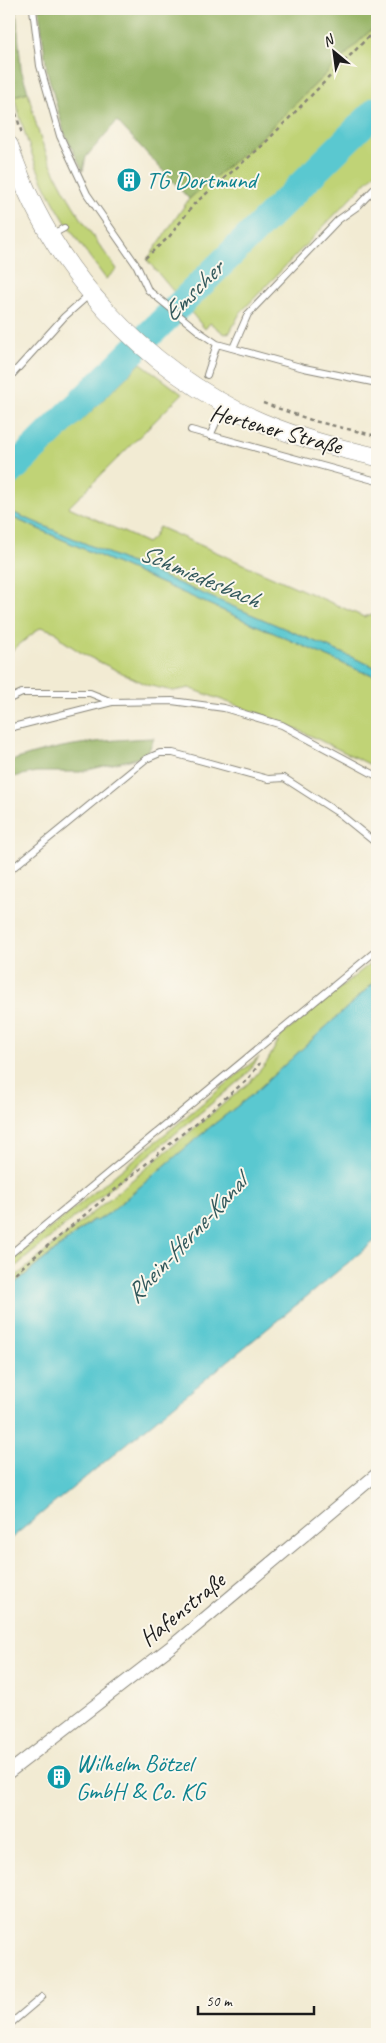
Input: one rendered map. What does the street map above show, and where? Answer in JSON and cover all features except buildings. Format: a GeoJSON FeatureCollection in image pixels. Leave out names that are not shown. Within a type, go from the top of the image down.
{"type":"FeatureCollection","features":[{"type":"Feature","properties":{"kind":"main road","name":"Hertener Straße"},"geometry":{"type":"LineString","coordinates":[[16,143],[19,175],[33,206],[57,232],[91,293],[116,321],[170,368],[225,404],[288,432],[377,457]]}},
{"type":"Feature","properties":{"kind":"street","name":"Hafenstraße"},"geometry":{"type":"LineString","coordinates":[[9,1772],[172,1646],[377,1474]]}},
{"type":"Feature","properties":{"kind":"lane"},"geometry":{"type":"LineString","coordinates":[[33,9],[40,66],[60,136],[87,194],[137,266],[148,290],[201,333],[218,344],[304,368],[377,383]]}},
{"type":"Feature","properties":{"kind":"lane"},"geometry":{"type":"LineString","coordinates":[[233,348],[248,314],[338,220],[358,206],[377,186]]}},
{"type":"Feature","properties":{"kind":"lane"},"geometry":{"type":"LineString","coordinates":[[9,378],[64,317],[91,293]]}},
{"type":"Feature","properties":{"kind":"lane"},"geometry":{"type":"LineString","coordinates":[[207,375],[218,344]]}},
{"type":"Feature","properties":{"kind":"lane"},"geometry":{"type":"LineString","coordinates":[[210,436],[225,404]]}},
{"type":"Feature","properties":{"kind":"lane","name":"Hertener Straße"},"geometry":{"type":"LineString","coordinates":[[191,430],[377,481]]}},
{"type":"Feature","properties":{"kind":"lane"},"geometry":{"type":"LineString","coordinates":[[9,699],[22,692],[90,692],[112,702]]}},
{"type":"Feature","properties":{"kind":"lane"},"geometry":{"type":"LineString","coordinates":[[9,728],[112,702],[172,702],[224,708],[282,725],[377,776]]}},
{"type":"Feature","properties":{"kind":"lane"},"geometry":{"type":"LineString","coordinates":[[9,871],[146,759],[160,753],[173,753],[268,779],[284,778],[340,814],[377,844]]}},
{"type":"Feature","properties":{"kind":"lane"},"geometry":{"type":"LineString","coordinates":[[9,1255],[377,950]]}},
{"type":"Feature","properties":{"kind":"lane"},"geometry":{"type":"LineString","coordinates":[[9,2025],[42,1997]]}},
{"type":"Feature","properties":{"kind":"path"},"geometry":{"type":"LineString","coordinates":[[137,266],[169,237],[194,204],[262,146],[377,28]]}},
{"type":"Feature","properties":{"kind":"path"},"geometry":{"type":"LineString","coordinates":[[9,90],[16,143]]}},
{"type":"Feature","properties":{"kind":"path"},"geometry":{"type":"LineString","coordinates":[[256,400],[314,421],[377,436]]}},
{"type":"Feature","properties":{"kind":"path"},"geometry":{"type":"LineString","coordinates":[[9,1278],[248,1079],[267,1051],[270,1038]]}},
{"type":"Feature","properties":{"kind":"green space"},"geometry":{"type":"Polygon","coordinates":[[[9,9],[16,9],[21,69],[28,92],[14,96],[9,76],[9,9]]]}},
{"type":"Feature","properties":{"kind":"green space"},"geometry":{"type":"Polygon","coordinates":[[[39,9],[377,9],[377,24],[253,145],[189,199],[117,121],[86,157],[83,171],[64,132],[47,71],[39,9]]]}},
{"type":"Feature","properties":{"kind":"green space"},"geometry":{"type":"Polygon","coordinates":[[[377,24],[377,171],[240,313],[230,332],[225,334],[210,323],[205,329],[147,260],[189,199],[253,145],[377,24]]]}},
{"type":"Feature","properties":{"kind":"green space"},"geometry":{"type":"Polygon","coordinates":[[[28,92],[40,137],[55,172],[83,222],[117,269],[106,279],[63,218],[38,169],[26,138],[14,96],[28,92]]]}},
{"type":"Feature","properties":{"kind":"green space"},"geometry":{"type":"Polygon","coordinates":[[[141,363],[182,394],[69,507],[147,543],[153,538],[159,527],[364,617],[377,612],[377,668],[9,511],[9,491],[141,363]]]}},
{"type":"Feature","properties":{"kind":"green space"},"geometry":{"type":"Polygon","coordinates":[[[9,516],[360,671],[377,676],[377,768],[282,722],[189,688],[173,691],[147,685],[83,654],[62,640],[56,632],[41,627],[9,653],[9,516]]]}},
{"type":"Feature","properties":{"kind":"green space"},"geometry":{"type":"Polygon","coordinates":[[[154,738],[149,750],[137,758],[80,772],[36,772],[9,778],[9,762],[45,751],[80,744],[154,738]]]}},
{"type":"Feature","properties":{"kind":"green space"},"geometry":{"type":"Polygon","coordinates":[[[377,958],[377,980],[253,1094],[209,1128],[109,1213],[97,1221],[92,1220],[9,1288],[9,1282],[250,1082],[267,1062],[281,1036],[377,958]]]}},
{"type":"Feature","properties":{"kind":"green space"},"geometry":{"type":"Polygon","coordinates":[[[259,1057],[247,1074],[9,1272],[9,1262],[259,1057]]]}},
{"type":"Feature","properties":{"kind":"water"},"geometry":{"type":"Polygon","coordinates":[[[9,511],[377,668],[377,676],[360,671],[9,516],[9,511]]]}},
{"type":"Feature","properties":{"kind":"water","name":"Rhein-Herne-Kanal"},"geometry":{"type":"Polygon","coordinates":[[[377,980],[377,1239],[9,1540],[9,1288],[93,1220],[97,1221],[109,1213],[209,1128],[253,1094],[377,980]]]}},
{"type":"Feature","properties":{"kind":"waterway","name":"Emscher"},"geometry":{"type":"LineString","coordinates":[[9,473],[377,110]]}},
{"type":"Feature","properties":{"kind":"place","name":"TG Dortmund"},"geometry":{"type":"Point","coordinates":[129,180]}},
{"type":"Feature","properties":{"kind":"place","name":"Wilhelm Bötzel GmbH & Co. KG"},"geometry":{"type":"Point","coordinates":[59,1777]}},
{"type":"Feature","properties":{"kind":"water label","name":"Schmiedesbach"},"geometry":{"type":"Point","coordinates":[200,576]}}]}
